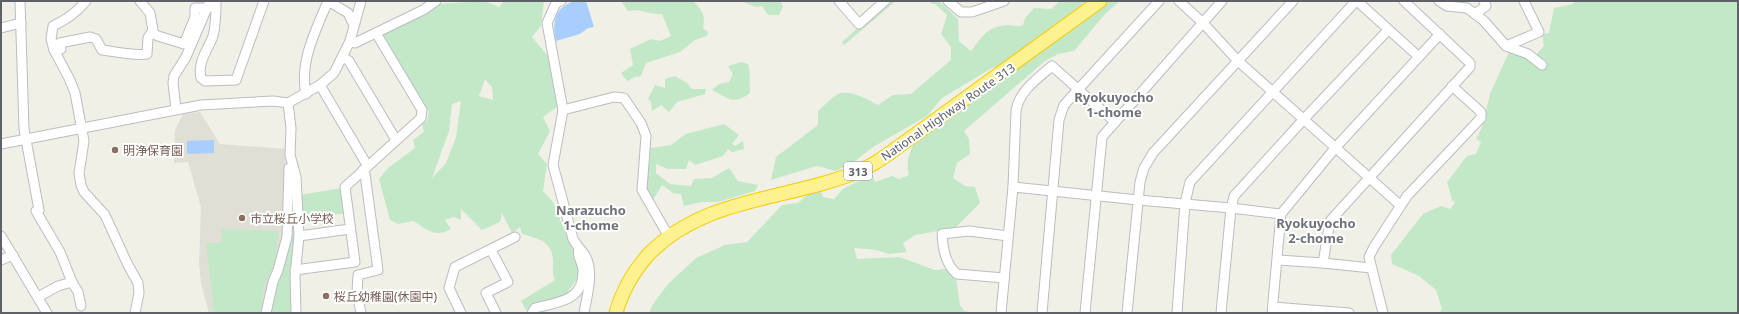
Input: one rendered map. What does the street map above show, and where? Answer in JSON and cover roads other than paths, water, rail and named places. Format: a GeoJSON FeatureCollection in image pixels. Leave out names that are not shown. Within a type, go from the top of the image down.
{"type":"FeatureCollection","features":[{"type":"Feature","properties":{"kind":"highway","name":"National Highway Route 313"},"geometry":{"type":"LineString","coordinates":[[616,313],[624,289],[642,262],[670,235],[686,225],[721,209],[834,179],[864,169],[887,155],[1100,1]]}},
{"type":"Feature","properties":{"kind":"street"},"geometry":{"type":"LineString","coordinates":[[20,1],[26,139],[39,210],[36,212],[60,252],[72,282],[78,292],[81,306]]}},
{"type":"Feature","properties":{"kind":"street"},"geometry":{"type":"LineString","coordinates":[[86,1],[69,18],[53,26],[51,39],[54,50],[75,93],[84,141],[79,173],[81,185],[84,192],[105,215],[138,283],[139,293],[135,313]]}},
{"type":"Feature","properties":{"kind":"street"},"geometry":{"type":"LineString","coordinates":[[216,1],[216,18],[212,37],[201,61],[200,74],[201,78],[205,81],[236,80],[264,1]]}},
{"type":"Feature","properties":{"kind":"street"},"geometry":{"type":"LineString","coordinates":[[306,94],[304,86],[306,57],[328,1],[348,13],[354,25]]}},
{"type":"Feature","properties":{"kind":"street"},"geometry":{"type":"LineString","coordinates":[[1,144],[176,109],[235,102],[273,101],[288,103],[320,85],[334,73],[350,41],[361,1]]}},
{"type":"Feature","properties":{"kind":"street"},"geometry":{"type":"LineString","coordinates":[[350,41],[355,43],[376,33],[427,4],[436,1]]}},
{"type":"Feature","properties":{"kind":"street"},"geometry":{"type":"LineString","coordinates":[[561,1],[556,3],[547,23],[563,110],[553,165],[573,239],[584,254],[589,268],[584,313]]}},
{"type":"Feature","properties":{"kind":"street"},"geometry":{"type":"LineString","coordinates":[[839,1],[859,24],[885,1]]}},
{"type":"Feature","properties":{"kind":"street"},"geometry":{"type":"LineString","coordinates":[[948,1],[961,12],[972,12],[1004,1]]}},
{"type":"Feature","properties":{"kind":"street"},"geometry":{"type":"LineString","coordinates":[[1042,313],[1059,120],[1064,105],[1159,1]]}},
{"type":"Feature","properties":{"kind":"street"},"geometry":{"type":"LineString","coordinates":[[1179,1],[1203,23],[1238,61],[1400,205]]}},
{"type":"Feature","properties":{"kind":"street"},"geometry":{"type":"LineString","coordinates":[[1085,313],[1102,138],[1222,1]]}},
{"type":"Feature","properties":{"kind":"street"},"geometry":{"type":"LineString","coordinates":[[1127,313],[1140,182],[1144,168],[1153,153],[1293,1]]}},
{"type":"Feature","properties":{"kind":"street"},"geometry":{"type":"LineString","coordinates":[[1177,313],[1185,203],[1190,182],[1272,90],[1356,1],[1419,57]]}},
{"type":"Feature","properties":{"kind":"street"},"geometry":{"type":"LineString","coordinates":[[1323,263],[1330,221],[1470,67],[1470,63],[1404,1]]}},
{"type":"Feature","properties":{"kind":"street"},"geometry":{"type":"LineString","coordinates":[[1475,14],[1486,6],[1484,1]]}},
{"type":"Feature","properties":{"kind":"street"},"geometry":{"type":"LineString","coordinates":[[1506,46],[1539,32],[1524,1]]}},
{"type":"Feature","properties":{"kind":"street"},"geometry":{"type":"LineString","coordinates":[[54,50],[61,49],[60,43],[90,37],[96,39],[102,50],[123,52],[135,56],[147,54],[148,38],[153,30],[150,13],[143,2]]}},
{"type":"Feature","properties":{"kind":"street"},"geometry":{"type":"LineString","coordinates":[[1443,3],[1466,8],[1484,21],[1506,46],[1528,54],[1542,65]]}},
{"type":"Feature","properties":{"kind":"street"},"geometry":{"type":"LineString","coordinates":[[152,33],[184,44],[195,17],[195,8],[209,4]]}},
{"type":"Feature","properties":{"kind":"street"},"geometry":{"type":"LineString","coordinates":[[176,109],[173,83],[174,76],[186,57],[209,4]]}},
{"type":"Feature","properties":{"kind":"street"},"geometry":{"type":"LineString","coordinates":[[1,28],[21,23]]}},
{"type":"Feature","properties":{"kind":"street"},"geometry":{"type":"LineString","coordinates":[[1221,313],[1231,208],[1234,196],[1388,30]]}},
{"type":"Feature","properties":{"kind":"street"},"geometry":{"type":"LineString","coordinates":[[361,313],[357,293],[358,268],[355,262],[345,187],[365,167],[421,118],[422,110],[376,33]]}},
{"type":"Feature","properties":{"kind":"street"},"geometry":{"type":"LineString","coordinates":[[1349,313],[1272,310],[1278,260],[1281,214],[1336,147],[1440,34]]}},
{"type":"Feature","properties":{"kind":"street"},"geometry":{"type":"LineString","coordinates":[[343,57],[349,61],[396,140]]}},
{"type":"Feature","properties":{"kind":"street"},"geometry":{"type":"LineString","coordinates":[[1001,313],[1013,187],[1016,111],[1022,95],[1052,66],[1115,122]]}},
{"type":"Feature","properties":{"kind":"street"},"geometry":{"type":"LineString","coordinates":[[320,85],[365,167],[378,270],[358,276]]}},
{"type":"Feature","properties":{"kind":"street"},"geometry":{"type":"LineString","coordinates":[[1382,313],[1369,257],[1400,205],[1481,118],[1481,112],[1452,86]]}},
{"type":"Feature","properties":{"kind":"street"},"geometry":{"type":"LineString","coordinates":[[563,110],[614,97],[624,98],[641,123],[646,136],[642,190],[665,230],[670,235]]}},
{"type":"Feature","properties":{"kind":"street"},"geometry":{"type":"LineString","coordinates":[[288,103],[291,128],[290,156],[296,177],[299,236],[296,270],[296,313]]}},
{"type":"Feature","properties":{"kind":"street"},"geometry":{"type":"LineString","coordinates":[[266,313],[273,282],[287,237],[289,168],[293,166]]}},
{"type":"Feature","properties":{"kind":"street"},"geometry":{"type":"LineString","coordinates":[[1013,187],[1138,200],[1185,203],[1281,214]]}},
{"type":"Feature","properties":{"kind":"street"},"geometry":{"type":"LineString","coordinates":[[299,236],[350,229]]}},
{"type":"Feature","properties":{"kind":"street"},"geometry":{"type":"LineString","coordinates":[[1004,278],[957,274],[953,271],[943,250],[942,234],[969,231],[1008,236]]}},
{"type":"Feature","properties":{"kind":"street"},"geometry":{"type":"LineString","coordinates":[[1,236],[47,313]]}},
{"type":"Feature","properties":{"kind":"street"},"geometry":{"type":"LineString","coordinates":[[461,313],[449,288],[455,267],[515,237]]}},
{"type":"Feature","properties":{"kind":"street"},"geometry":{"type":"LineString","coordinates":[[532,313],[535,308],[571,299],[577,292],[583,270],[578,253],[579,249]]}},
{"type":"Feature","properties":{"kind":"street"},"geometry":{"type":"LineString","coordinates":[[491,250],[508,282],[486,293],[496,313]]}},
{"type":"Feature","properties":{"kind":"street"},"geometry":{"type":"LineString","coordinates":[[1,260],[13,255]]}},
{"type":"Feature","properties":{"kind":"street"},"geometry":{"type":"LineString","coordinates":[[1278,260],[1371,268]]}},
{"type":"Feature","properties":{"kind":"street"},"geometry":{"type":"LineString","coordinates":[[296,270],[355,262]]}},
{"type":"Feature","properties":{"kind":"street"},"geometry":{"type":"LineString","coordinates":[[38,297],[58,286],[72,282]]}},
{"type":"Feature","properties":{"kind":"water"},"geometry":{"type":"Polygon","coordinates":[[[575,1],[586,1],[594,27],[588,28],[580,34],[556,41],[554,28],[556,16],[563,7],[575,1]]]}},
{"type":"Feature","properties":{"kind":"water"},"geometry":{"type":"Polygon","coordinates":[[[214,140],[214,153],[187,154],[187,141],[214,140]]]}},
{"type":"Feature","properties":{"kind":"place","name":"明浄保育園"},"geometry":{"type":"Point","coordinates":[115,150]}},
{"type":"Feature","properties":{"kind":"place","name":"市立桜丘小学校"},"geometry":{"type":"Point","coordinates":[242,218]}},
{"type":"Feature","properties":{"kind":"place","name":"桜丘幼稚園(休園中)"},"geometry":{"type":"Point","coordinates":[326,296]}},
{"type":"Feature","properties":{"kind":"district","name":"Ryokuyocho 1-chome"},"geometry":{"type":"Point","coordinates":[1114,104]}},
{"type":"Feature","properties":{"kind":"district","name":"Narazucho 1-chome"},"geometry":{"type":"Point","coordinates":[591,218]}},
{"type":"Feature","properties":{"kind":"district","name":"Ryokuyocho 2-chome"},"geometry":{"type":"Point","coordinates":[1316,230]}}]}
